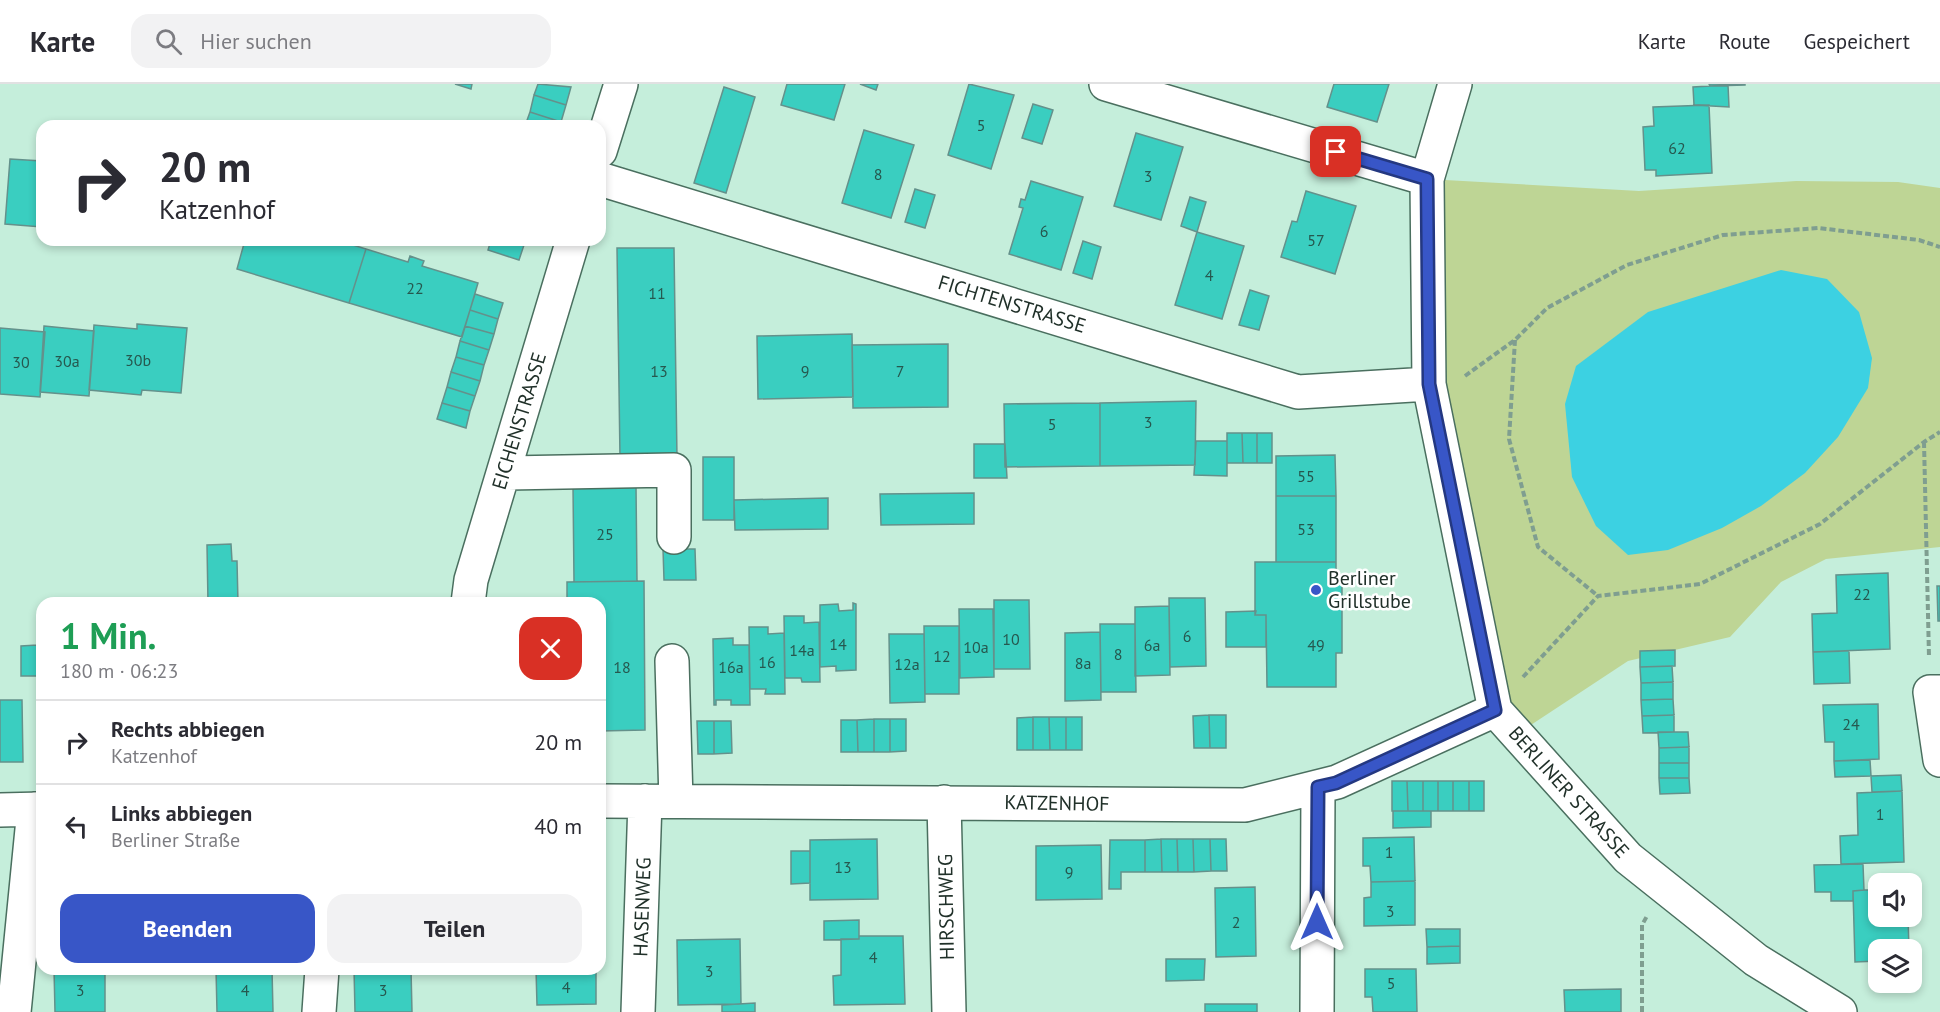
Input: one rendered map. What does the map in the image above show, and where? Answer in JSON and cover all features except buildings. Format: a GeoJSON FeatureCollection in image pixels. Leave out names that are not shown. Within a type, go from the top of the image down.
{"type":"FeatureCollection","features":[{"type":"Feature","properties":{"kind":"street"},"geometry":{"type":"LineString","coordinates":[[606,132],[621,84]]}},
{"type":"Feature","properties":{"kind":"street"},"geometry":{"type":"LineString","coordinates":[[1106,84],[1427,179]]}},
{"type":"Feature","properties":{"kind":"street","name":"BERLINER STRASSE"},"geometry":{"type":"LineString","coordinates":[[1455,84],[1427,179],[1429,384],[1495,710],[1628,858],[1756,960],[1840,1012]]}},
{"type":"Feature","properties":{"kind":"street","name":"FICHTENSTRASSE"},"geometry":{"type":"LineString","coordinates":[[606,181],[1298,392],[1429,384]]}},
{"type":"Feature","properties":{"kind":"street","name":"EICHENSTRASSE"},"geometry":{"type":"LineString","coordinates":[[469,597],[471,580],[571,246]]}},
{"type":"Feature","properties":{"kind":"street"},"geometry":{"type":"LineString","coordinates":[[504,474],[674,470],[674,537]]}},
{"type":"Feature","properties":{"kind":"street","name":"HASENWEG"},"geometry":{"type":"LineString","coordinates":[[638,1012],[661,801],[672,661]]}},
{"type":"Feature","properties":{"kind":"street"},"geometry":{"type":"LineString","coordinates":[[1935,692],[1940,760]]}},
{"type":"Feature","properties":{"kind":"street","name":"KATZENHOF"},"geometry":{"type":"LineString","coordinates":[[606,801],[1245,805],[1336,783],[1495,710]]}},
{"type":"Feature","properties":{"kind":"street"},"geometry":{"type":"LineString","coordinates":[[1317,1012],[1318,787]]}},
{"type":"Feature","properties":{"kind":"street","name":"HIRSCHWEG"},"geometry":{"type":"LineString","coordinates":[[944,802],[949,1012]]}},
{"type":"Feature","properties":{"kind":"street"},"geometry":{"type":"LineString","coordinates":[[0,810],[36,809]]}},
{"type":"Feature","properties":{"kind":"street"},"geometry":{"type":"LineString","coordinates":[[14,1012],[36,826]]}},
{"type":"Feature","properties":{"kind":"street"},"geometry":{"type":"LineString","coordinates":[[319,1012],[322,975]]}},
{"type":"Feature","properties":{"kind":"path"},"geometry":{"type":"LineString","coordinates":[[1429,384],[1452,386],[1515,340],[1547,308],[1627,265],[1723,235],[1818,228],[1919,240],[1940,247]]}},
{"type":"Feature","properties":{"kind":"path"},"geometry":{"type":"LineString","coordinates":[[1515,340],[1509,438],[1538,547],[1598,596]]}},
{"type":"Feature","properties":{"kind":"path"},"geometry":{"type":"LineString","coordinates":[[1495,710],[1598,596],[1700,584],[1820,524],[1940,432]]}},
{"type":"Feature","properties":{"kind":"path"},"geometry":{"type":"LineString","coordinates":[[1924,442],[1935,692]]}},
{"type":"Feature","properties":{"kind":"path"},"geometry":{"type":"LineString","coordinates":[[1642,1012],[1642,925],[1666,888]]}},
{"type":"Feature","properties":{"kind":"green space"},"geometry":{"type":"Polygon","coordinates":[[[1427,179],[1639,191],[1796,181],[1898,182],[1940,188],[1940,547],[1826,559],[1781,582],[1730,637],[1628,661],[1517,734],[1429,384],[1427,179]]]}},
{"type":"Feature","properties":{"kind":"water"},"geometry":{"type":"Polygon","coordinates":[[[1781,270],[1827,279],[1859,312],[1872,358],[1868,388],[1838,437],[1805,473],[1761,506],[1722,528],[1668,550],[1628,555],[1596,526],[1572,477],[1565,404],[1576,366],[1648,312],[1781,270]]]}},
{"type":"Feature","properties":{"kind":"place","name":"Berliner Grillstube"},"geometry":{"type":"Point","coordinates":[1316,590]}},
{"type":"Feature","properties":{"kind":"route"},"geometry":{"type":"LineString","coordinates":[[1317,922],[1318,787],[1336,783],[1495,710],[1429,384],[1427,179],[1336,152]]}}]}
